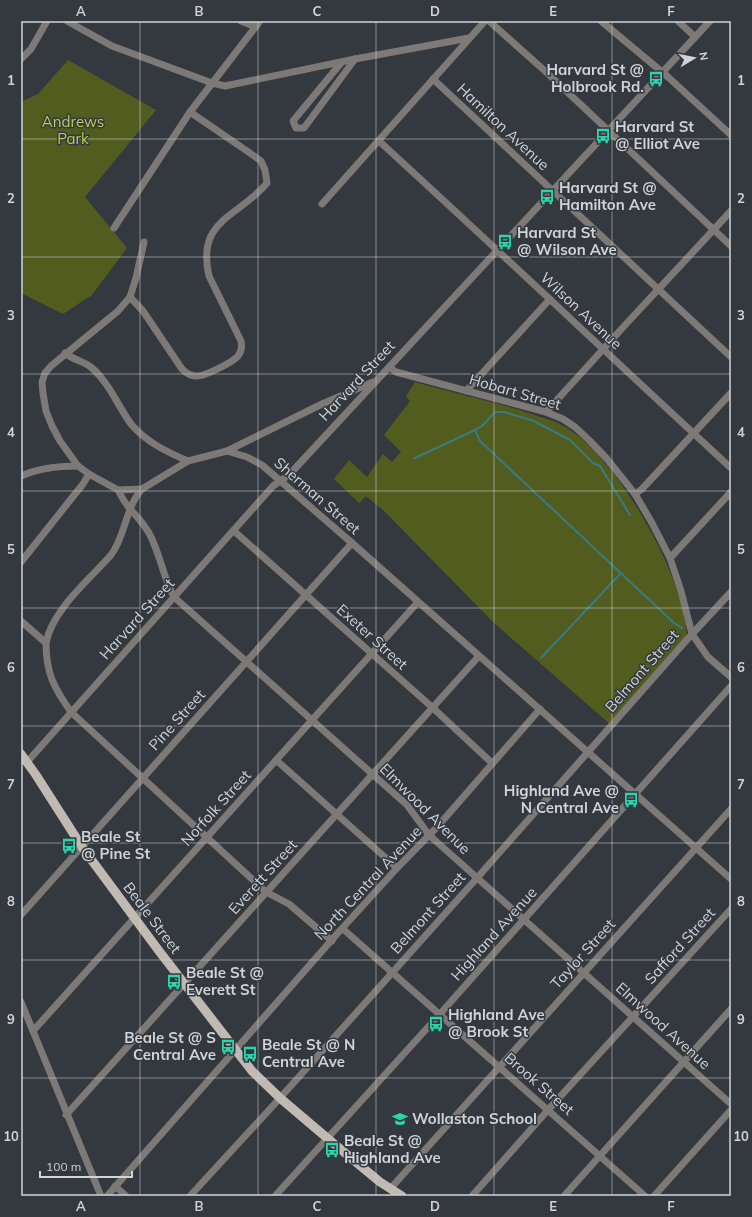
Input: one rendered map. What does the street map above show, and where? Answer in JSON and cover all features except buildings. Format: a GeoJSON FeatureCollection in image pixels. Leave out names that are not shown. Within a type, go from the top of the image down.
{"type":"FeatureCollection","features":[{"type":"Feature","properties":{"kind":"main road","name":"Beale Street"},"geometry":{"type":"LineString","coordinates":[[24,758],[82,847],[184,984],[252,1071],[280,1098],[327,1138],[380,1182],[402,1196]]}},
{"type":"Feature","properties":{"kind":"street"},"geometry":{"type":"LineString","coordinates":[[21,59],[31,49],[47,21]]}},
{"type":"Feature","properties":{"kind":"street"},"geometry":{"type":"LineString","coordinates":[[67,21],[112,46],[225,86],[355,59],[469,38]]}},
{"type":"Feature","properties":{"kind":"street"},"geometry":{"type":"LineString","coordinates":[[114,228],[190,112],[258,24],[241,21]]}},
{"type":"Feature","properties":{"kind":"street"},"geometry":{"type":"LineString","coordinates":[[322,204],[485,21]]}},
{"type":"Feature","properties":{"kind":"street"},"geometry":{"type":"LineString","coordinates":[[489,21],[545,71],[608,132],[731,246]]}},
{"type":"Feature","properties":{"kind":"street"},"geometry":{"type":"LineString","coordinates":[[601,21],[662,72],[731,135]]}},
{"type":"Feature","properties":{"kind":"street"},"geometry":{"type":"LineString","coordinates":[[678,21],[695,37]]}},
{"type":"Feature","properties":{"kind":"street","name":"Harvard Street"},"geometry":{"type":"LineString","coordinates":[[24,758],[71,712],[273,486],[289,475],[710,21]]}},
{"type":"Feature","properties":{"kind":"street"},"geometry":{"type":"LineString","coordinates":[[341,63],[293,121],[296,128],[304,128],[355,59]]}},
{"type":"Feature","properties":{"kind":"street","name":"Hamilton Avenue"},"geometry":{"type":"LineString","coordinates":[[433,79],[731,357]]}},
{"type":"Feature","properties":{"kind":"street"},"geometry":{"type":"LineString","coordinates":[[144,242],[130,297],[143,311],[182,369],[195,376],[204,375],[236,358],[242,349],[241,341],[209,276],[206,250],[213,230],[220,222],[261,190],[267,183],[261,161],[190,112]]}},
{"type":"Feature","properties":{"kind":"street","name":"Wilson Avenue"},"geometry":{"type":"LineString","coordinates":[[379,141],[731,468]]}},
{"type":"Feature","properties":{"kind":"street"},"geometry":{"type":"LineString","coordinates":[[546,412],[731,212]]}},
{"type":"Feature","properties":{"kind":"street","name":"Elmwood Avenue"},"geometry":{"type":"LineString","coordinates":[[130,297],[118,311],[51,366],[45,373],[42,382],[46,411],[52,426],[60,441],[78,466],[89,474],[118,490],[137,491],[142,489]]}},
{"type":"Feature","properties":{"kind":"street"},"geometry":{"type":"LineString","coordinates":[[466,391],[550,299]]}},
{"type":"Feature","properties":{"kind":"street"},"geometry":{"type":"LineString","coordinates":[[65,353],[92,368],[132,424],[147,439],[161,448],[188,461]]}},
{"type":"Feature","properties":{"kind":"street","name":"Hobart Street"},"geometry":{"type":"LineString","coordinates":[[389,367],[396,372],[546,412],[563,419],[574,426],[607,459],[635,494],[670,558],[681,591],[692,634],[708,657],[731,677]]}},
{"type":"Feature","properties":{"kind":"street"},"geometry":{"type":"LineString","coordinates":[[332,940],[289,904],[266,892],[71,712],[51,680],[46,654],[46,643],[55,620],[63,607],[111,555],[117,546],[124,531],[130,509],[142,489],[188,461],[227,451],[322,404],[376,380]]}},
{"type":"Feature","properties":{"kind":"street"},"geometry":{"type":"LineString","coordinates":[[635,494],[642,489],[731,393]]}},
{"type":"Feature","properties":{"kind":"street","name":"Sherman Street"},"geometry":{"type":"LineString","coordinates":[[227,451],[247,457],[262,465],[281,480],[540,709]]}},
{"type":"Feature","properties":{"kind":"street"},"geometry":{"type":"LineString","coordinates":[[21,476],[34,471],[50,468],[78,466]]}},
{"type":"Feature","properties":{"kind":"street"},"geometry":{"type":"LineString","coordinates":[[21,562],[83,484],[89,474]]}},
{"type":"Feature","properties":{"kind":"street","name":"Elmwood Avenue"},"geometry":{"type":"LineString","coordinates":[[118,490],[130,509],[141,519],[149,533],[169,588],[174,597],[407,805],[429,836],[731,1104]]}},
{"type":"Feature","properties":{"kind":"street"},"geometry":{"type":"LineString","coordinates":[[670,558],[731,492]]}},
{"type":"Feature","properties":{"kind":"street","name":"Exeter Street"},"geometry":{"type":"LineString","coordinates":[[234,531],[433,708],[492,763]]}},
{"type":"Feature","properties":{"kind":"street","name":"Pine Street"},"geometry":{"type":"LineString","coordinates":[[21,915],[352,543]]}},
{"type":"Feature","properties":{"kind":"street","name":"Belmont Street"},"geometry":{"type":"LineString","coordinates":[[190,1196],[280,1098],[731,592]]}},
{"type":"Feature","properties":{"kind":"street","name":"Norfolk Street"},"geometry":{"type":"LineString","coordinates":[[33,1031],[418,602]]}},
{"type":"Feature","properties":{"kind":"street"},"geometry":{"type":"LineString","coordinates":[[21,621],[46,643]]}},
{"type":"Feature","properties":{"kind":"street","name":"Everett Street"},"geometry":{"type":"LineString","coordinates":[[66,1115],[480,656]]}},
{"type":"Feature","properties":{"kind":"street","name":"Highland Avenue"},"geometry":{"type":"LineString","coordinates":[[275,1196],[440,1014],[731,686]]}},
{"type":"Feature","properties":{"kind":"street"},"geometry":{"type":"LineString","coordinates":[[540,709],[731,880]]}},
{"type":"Feature","properties":{"kind":"street","name":"North Central Avenue"},"geometry":{"type":"LineString","coordinates":[[107,1196],[332,940],[397,868],[429,836],[540,709]]}},
{"type":"Feature","properties":{"kind":"street"},"geometry":{"type":"LineString","coordinates":[[276,760],[397,868]]}},
{"type":"Feature","properties":{"kind":"street","name":"Taylor Street"},"geometry":{"type":"LineString","coordinates":[[390,1189],[731,809]]}},
{"type":"Feature","properties":{"kind":"street","name":"Safford Street"},"geometry":{"type":"LineString","coordinates":[[472,1196],[731,909]]}},
{"type":"Feature","properties":{"kind":"street","name":"Brook Street"},"geometry":{"type":"LineString","coordinates":[[343,928],[645,1196]]}},
{"type":"Feature","properties":{"kind":"street"},"geometry":{"type":"LineString","coordinates":[[21,1002],[100,1196]]}},
{"type":"Feature","properties":{"kind":"street"},"geometry":{"type":"LineString","coordinates":[[564,1196],[731,1009]]}},
{"type":"Feature","properties":{"kind":"street"},"geometry":{"type":"LineString","coordinates":[[654,1196],[731,1110]]}},
{"type":"Feature","properties":{"kind":"street"},"geometry":{"type":"LineString","coordinates":[[116,1186],[126,1196]]}},
{"type":"Feature","properties":{"kind":"green space","name":"Andrews Park"},"geometry":{"type":"Polygon","coordinates":[[[68,60],[156,110],[85,197],[127,248],[92,295],[63,314],[21,293],[21,102],[38,94],[68,60]]]}},
{"type":"Feature","properties":{"kind":"green space"},"geometry":{"type":"Polygon","coordinates":[[[415,382],[515,409],[558,423],[579,437],[602,459],[644,518],[675,584],[684,614],[687,640],[611,725],[494,623],[383,510],[366,496],[359,503],[334,479],[349,460],[367,477],[383,454],[392,462],[401,452],[384,435],[410,401],[406,396],[415,382]]]}},
{"type":"Feature","properties":{"kind":"waterway"},"geometry":{"type":"LineString","coordinates":[[630,515],[600,466],[593,463],[570,440],[534,421],[504,412],[495,412],[482,426],[475,430],[480,441],[674,623],[682,628]]}},
{"type":"Feature","properties":{"kind":"waterway"},"geometry":{"type":"LineString","coordinates":[[415,458],[475,430]]}},
{"type":"Feature","properties":{"kind":"waterway"},"geometry":{"type":"LineString","coordinates":[[541,658],[621,573]]}},
{"type":"Feature","properties":{"kind":"place","name":"Harvard St @ Holbrook Rd."},"geometry":{"type":"Point","coordinates":[656,79]}},
{"type":"Feature","properties":{"kind":"place","name":"Harvard St @ Elliot Ave"},"geometry":{"type":"Point","coordinates":[603,136]}},
{"type":"Feature","properties":{"kind":"place","name":"Harvard St @ Hamilton Ave"},"geometry":{"type":"Point","coordinates":[547,197]}},
{"type":"Feature","properties":{"kind":"place","name":"Harvard St @ Wilson Ave"},"geometry":{"type":"Point","coordinates":[505,242]}},
{"type":"Feature","properties":{"kind":"place","name":"Highland Ave @ N Central Ave"},"geometry":{"type":"Point","coordinates":[631,800]}},
{"type":"Feature","properties":{"kind":"place","name":"Beale St @ Pine St"},"geometry":{"type":"Point","coordinates":[69,846]}},
{"type":"Feature","properties":{"kind":"place","name":"Beale St @ Everett St"},"geometry":{"type":"Point","coordinates":[174,982]}},
{"type":"Feature","properties":{"kind":"place","name":"Highland Ave @ Brook St"},"geometry":{"type":"Point","coordinates":[436,1024]}},
{"type":"Feature","properties":{"kind":"place","name":"Beale St @ S Central Ave"},"geometry":{"type":"Point","coordinates":[228,1047]}},
{"type":"Feature","properties":{"kind":"place","name":"Beale St @ N Central Ave"},"geometry":{"type":"Point","coordinates":[250,1054]}},
{"type":"Feature","properties":{"kind":"place","name":"Wollaston School"},"geometry":{"type":"Point","coordinates":[400,1119]}},
{"type":"Feature","properties":{"kind":"place","name":"Beale St @ Highland Ave"},"geometry":{"type":"Point","coordinates":[332,1150]}}]}
